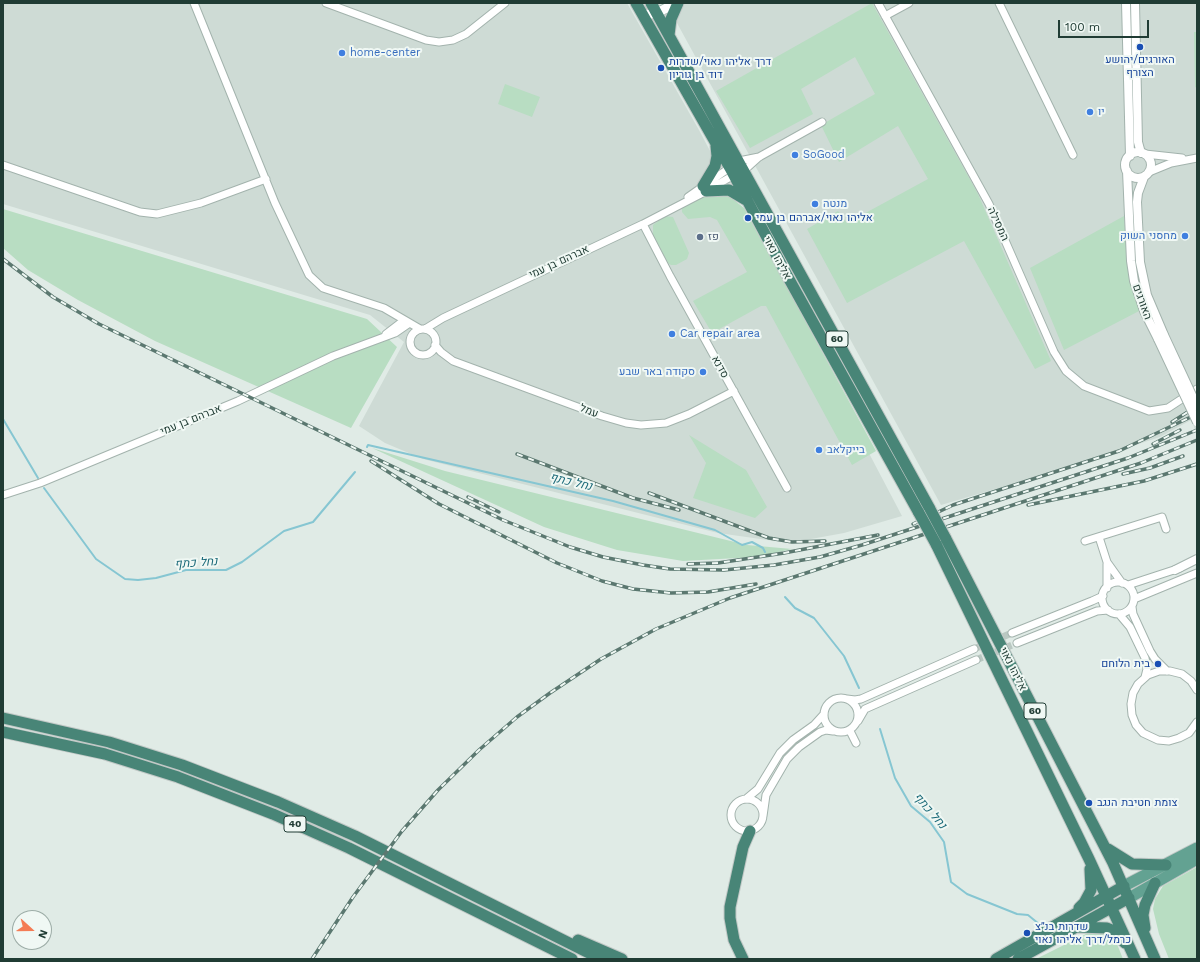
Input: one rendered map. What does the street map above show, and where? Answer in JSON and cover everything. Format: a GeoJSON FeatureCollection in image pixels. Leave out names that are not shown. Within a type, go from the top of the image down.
{"type":"FeatureCollection","features":[{"type":"Feature","properties":{"kind":"highway","name":"אליהו נאוי"},"geometry":{"type":"LineString","coordinates":[[636,3],[716,143],[789,279],[936,544],[1107,896]]}},
{"type":"Feature","properties":{"kind":"highway"},"geometry":{"type":"LineString","coordinates":[[669,36],[671,19],[677,3]]}},
{"type":"Feature","properties":{"kind":"highway","name":"אליהו נאוי"},"geometry":{"type":"LineString","coordinates":[[653,6],[930,508],[1101,838],[1124,886]]}},
{"type":"Feature","properties":{"kind":"highway"},"geometry":{"type":"LineString","coordinates":[[716,143],[717,152],[715,166],[705,188],[729,190],[748,202]]}},
{"type":"Feature","properties":{"kind":"highway","name":"40"},"geometry":{"type":"LineString","coordinates":[[3,718],[109,742],[182,765],[278,802],[341,830],[601,959]]}},
{"type":"Feature","properties":{"kind":"highway","name":"40"},"geometry":{"type":"LineString","coordinates":[[3,732],[105,754],[178,777],[273,814],[349,848],[572,959]]}},
{"type":"Feature","properties":{"kind":"highway"},"geometry":{"type":"LineString","coordinates":[[743,959],[734,940],[731,929],[730,907],[743,847],[750,831]]}},
{"type":"Feature","properties":{"kind":"highway"},"geometry":{"type":"LineString","coordinates":[[1101,838],[1106,848],[1126,862],[1141,866],[1166,865]]}},
{"type":"Feature","properties":{"kind":"highway"},"geometry":{"type":"LineString","coordinates":[[1071,916],[1084,903],[1091,890],[1089,859]]}},
{"type":"Feature","properties":{"kind":"highway"},"geometry":{"type":"LineString","coordinates":[[1147,940],[1143,914],[1147,899],[1155,883]]}},
{"type":"Feature","properties":{"kind":"highway"},"geometry":{"type":"LineString","coordinates":[[455,886],[622,959]]}},
{"type":"Feature","properties":{"kind":"highway"},"geometry":{"type":"LineString","coordinates":[[996,959],[1124,886]]}},
{"type":"Feature","properties":{"kind":"highway","name":"60"},"geometry":{"type":"LineString","coordinates":[[1124,886],[1155,959]]}},
{"type":"Feature","properties":{"kind":"highway","name":"60"},"geometry":{"type":"LineString","coordinates":[[1107,896],[1133,954]]}},
{"type":"Feature","properties":{"kind":"highway"},"geometry":{"type":"LineString","coordinates":[[1018,959],[1129,898]]}},
{"type":"Feature","properties":{"kind":"highway"},"geometry":{"type":"LineString","coordinates":[[1076,928],[1107,928],[1112,930],[1133,954]]}},
{"type":"Feature","properties":{"kind":"main road"},"geometry":{"type":"LineString","coordinates":[[643,15],[653,6],[677,3]]}},
{"type":"Feature","properties":{"kind":"main road"},"geometry":{"type":"LineString","coordinates":[[1124,886],[1197,848]]}},
{"type":"Feature","properties":{"kind":"main road"},"geometry":{"type":"LineString","coordinates":[[1129,898],[1197,859]]}},
{"type":"Feature","properties":{"kind":"street"},"geometry":{"type":"LineString","coordinates":[[194,3],[275,203],[309,275],[323,288],[384,308],[406,324],[434,335]]}},
{"type":"Feature","properties":{"kind":"street"},"geometry":{"type":"LineString","coordinates":[[326,3],[426,40],[439,42],[453,40],[466,34],[505,3]]}},
{"type":"Feature","properties":{"kind":"street","name":"המסילה"},"geometry":{"type":"LineString","coordinates":[[878,3],[988,204],[1061,364],[1073,378],[1084,386],[1145,410],[1156,411],[1168,408],[1197,389]]}},
{"type":"Feature","properties":{"kind":"street"},"geometry":{"type":"LineString","coordinates":[[885,16],[909,3]]}},
{"type":"Feature","properties":{"kind":"street"},"geometry":{"type":"LineString","coordinates":[[998,3],[1073,155]]}},
{"type":"Feature","properties":{"kind":"street"},"geometry":{"type":"LineString","coordinates":[[1126,3],[1130,156],[1126,163],[1127,171],[1133,177],[1146,174],[1171,163],[1194,158]]}},
{"type":"Feature","properties":{"kind":"street"},"geometry":{"type":"LineString","coordinates":[[1135,3],[1138,142],[1143,154],[1150,161],[1146,174]]}},
{"type":"Feature","properties":{"kind":"street","name":"אברהם בן עמי"},"geometry":{"type":"LineString","coordinates":[[422,329],[643,224],[675,207],[742,166],[822,122]]}},
{"type":"Feature","properties":{"kind":"street"},"geometry":{"type":"LineString","coordinates":[[1130,156],[1143,154],[1194,158]]}},
{"type":"Feature","properties":{"kind":"street"},"geometry":{"type":"LineString","coordinates":[[3,165],[140,212],[157,214],[201,203],[266,179]]}},
{"type":"Feature","properties":{"kind":"street","name":"האורגים"},"geometry":{"type":"LineString","coordinates":[[1127,171],[1131,261],[1134,281],[1144,311],[1161,337],[1197,406]]}},
{"type":"Feature","properties":{"kind":"street","name":"האורגים"},"geometry":{"type":"LineString","coordinates":[[1146,174],[1138,193],[1137,202],[1140,262],[1147,295],[1161,337],[1197,422]]}},
{"type":"Feature","properties":{"kind":"street","name":"סדנא"},"geometry":{"type":"LineString","coordinates":[[643,224],[788,488]]}},
{"type":"Feature","properties":{"kind":"street"},"geometry":{"type":"LineString","coordinates":[[406,324],[411,338],[411,346],[415,352],[422,354],[429,353],[436,345],[434,335],[443,318]]}},
{"type":"Feature","properties":{"kind":"street","name":"אברהם בן עמי"},"geometry":{"type":"LineString","coordinates":[[3,495],[40,483],[238,402],[333,356],[377,340],[406,324]]}},
{"type":"Feature","properties":{"kind":"street"},"geometry":{"type":"LineString","coordinates":[[411,338],[414,333],[422,329]]}},
{"type":"Feature","properties":{"kind":"street","name":"עמל"},"geometry":{"type":"LineString","coordinates":[[436,345],[446,357]]}},
{"type":"Feature","properties":{"kind":"street","name":"עמל"},"geometry":{"type":"LineString","coordinates":[[429,353],[446,357],[602,416],[641,425],[660,424],[677,420],[734,391]]}},
{"type":"Feature","properties":{"kind":"street"},"geometry":{"type":"LineString","coordinates":[[1085,541],[1162,517],[1166,529]]}},
{"type":"Feature","properties":{"kind":"street"},"geometry":{"type":"LineString","coordinates":[[1099,537],[1107,562],[1107,588],[1103,596],[1103,604],[1108,610]]}},
{"type":"Feature","properties":{"kind":"street"},"geometry":{"type":"LineString","coordinates":[[1107,588],[1115,583],[1125,584],[1175,570],[1197,560]]}},
{"type":"Feature","properties":{"kind":"street"},"geometry":{"type":"LineString","coordinates":[[1107,562],[1133,592],[1133,614],[1150,651],[1158,663],[1166,670],[1185,676],[1197,690]]}},
{"type":"Feature","properties":{"kind":"street"},"geometry":{"type":"LineString","coordinates":[[1134,599],[1197,573]]}},
{"type":"Feature","properties":{"kind":"street"},"geometry":{"type":"LineString","coordinates":[[1012,633],[1103,596]]}},
{"type":"Feature","properties":{"kind":"street"},"geometry":{"type":"LineString","coordinates":[[1119,614],[1126,612],[1132,607]]}},
{"type":"Feature","properties":{"kind":"street"},"geometry":{"type":"LineString","coordinates":[[1017,642],[1098,611],[1108,610],[1119,614],[1130,627],[1145,658],[1147,669],[1145,677]]}},
{"type":"Feature","properties":{"kind":"street"},"geometry":{"type":"LineString","coordinates":[[974,649],[861,699],[836,698],[832,701],[825,709],[824,714],[814,725],[793,740],[780,753],[758,788],[746,799],[737,802],[731,810],[730,815],[736,828],[741,831],[750,831],[759,826],[763,816],[766,795],[787,758],[799,747],[820,732],[826,730],[839,733],[850,731],[858,721],[864,709],[976,660]]}},
{"type":"Feature","properties":{"kind":"street"},"geometry":{"type":"LineString","coordinates":[[1166,670],[1155,672],[1145,677],[1135,688],[1130,704],[1133,720],[1143,733],[1158,740],[1174,740],[1189,733],[1197,722]]}},
{"type":"Feature","properties":{"kind":"street"},"geometry":{"type":"LineString","coordinates":[[847,698],[856,705],[858,710],[858,721]]}},
{"type":"Feature","properties":{"kind":"street"},"geometry":{"type":"LineString","coordinates":[[824,714],[826,724],[833,731]]}},
{"type":"Feature","properties":{"kind":"street"},"geometry":{"type":"LineString","coordinates":[[850,731],[856,743]]}},
{"type":"Feature","properties":{"kind":"street"},"geometry":{"type":"LineString","coordinates":[[746,799],[758,804],[763,816]]}},
{"type":"Feature","properties":{"kind":"shaded area"},"geometry":{"type":"Polygon","coordinates":[[[3,3],[627,3],[699,130],[902,516],[844,533],[789,543],[718,533],[423,459],[385,443],[359,426],[404,342],[370,315],[3,204],[3,3]]]}},
{"type":"Feature","properties":{"kind":"shaded area"},"geometry":{"type":"Polygon","coordinates":[[[666,3],[1197,3],[1197,434],[1191,420],[1160,437],[1043,475],[941,505],[666,3]]]}},
{"type":"Feature","properties":{"kind":"green space"},"geometry":{"type":"Polygon","coordinates":[[[872,3],[978,194],[1051,361],[1035,369],[964,241],[847,303],[807,229],[838,211],[847,223],[928,179],[898,126],[839,162],[821,125],[875,94],[855,57],[801,89],[813,114],[750,148],[716,91],[872,3]]]}},
{"type":"Feature","properties":{"kind":"green space"},"geometry":{"type":"Polygon","coordinates":[[[1194,32],[1197,32],[1197,88],[1195,87],[1194,32]]]}},
{"type":"Feature","properties":{"kind":"green space"},"geometry":{"type":"Polygon","coordinates":[[[505,84],[540,97],[532,117],[498,104],[505,84]]]}},
{"type":"Feature","properties":{"kind":"green space"},"geometry":{"type":"Polygon","coordinates":[[[711,192],[729,196],[744,208],[876,451],[852,465],[766,306],[761,306],[712,333],[693,301],[747,272],[717,220],[710,217],[688,219],[682,212],[682,206],[711,192]]]}},
{"type":"Feature","properties":{"kind":"green space"},"geometry":{"type":"Polygon","coordinates":[[[3,209],[367,319],[397,347],[351,428],[155,341],[78,300],[28,270],[3,248],[3,209]]]}},
{"type":"Feature","properties":{"kind":"green space"},"geometry":{"type":"Polygon","coordinates":[[[665,216],[673,217],[689,253],[687,259],[676,265],[671,265],[668,263],[653,235],[653,225],[665,216]]]}},
{"type":"Feature","properties":{"kind":"green space"},"geometry":{"type":"Polygon","coordinates":[[[1124,216],[1128,269],[1136,301],[1141,310],[1064,350],[1030,268],[1124,216]]]}},
{"type":"Feature","properties":{"kind":"green space"},"geometry":{"type":"Polygon","coordinates":[[[689,435],[746,470],[767,507],[755,518],[693,498],[706,463],[689,435]]]}},
{"type":"Feature","properties":{"kind":"green space"},"geometry":{"type":"Polygon","coordinates":[[[372,448],[445,471],[747,545],[792,549],[756,557],[683,561],[617,550],[544,527],[372,448]]]}},
{"type":"Feature","properties":{"kind":"green space"},"geometry":{"type":"Polygon","coordinates":[[[1197,867],[1197,959],[1169,959],[1159,934],[1153,909],[1155,899],[1163,886],[1197,867]]]}},
{"type":"Feature","properties":{"kind":"green space"},"geometry":{"type":"Polygon","coordinates":[[[1090,932],[1106,934],[1117,944],[1123,959],[1036,959],[1090,932]]]}},
{"type":"Feature","properties":{"kind":"waterway","name":"נחל כתף"},"geometry":{"type":"LineString","coordinates":[[3,419],[38,478]]}},
{"type":"Feature","properties":{"kind":"waterway","name":"נחל כתף"},"geometry":{"type":"LineString","coordinates":[[367,447],[368,445],[613,501],[715,530],[742,545],[752,542],[763,548],[765,552]]}},
{"type":"Feature","properties":{"kind":"waterway","name":"נחל כתף"},"geometry":{"type":"LineString","coordinates":[[44,488],[96,559],[125,579],[138,580],[156,578],[186,570],[226,570],[242,562],[284,531],[313,522],[355,472]]}},
{"type":"Feature","properties":{"kind":"waterway","name":"נחל כתף"},"geometry":{"type":"LineString","coordinates":[[785,597],[795,608],[814,618],[844,656],[859,688]]}},
{"type":"Feature","properties":{"kind":"waterway","name":"נחל כתף"},"geometry":{"type":"LineString","coordinates":[[880,729],[895,778],[911,806],[930,822],[944,842],[951,882],[967,894],[1017,914],[1028,915],[1039,924]]}},
{"type":"Feature","properties":{"kind":"tunnel"},"geometry":{"type":"LineString","coordinates":[[974,649],[1012,633]]}},
{"type":"Feature","properties":{"kind":"tunnel"},"geometry":{"type":"LineString","coordinates":[[976,660],[1017,643]]}},
{"type":"Feature","properties":{"kind":"railway"},"geometry":{"type":"LineString","coordinates":[[3,259],[53,297],[99,324],[503,520],[570,547],[603,557],[670,569],[724,570],[774,565],[820,557],[862,545],[1128,458],[1197,430]]}},
{"type":"Feature","properties":{"kind":"railway"},"geometry":{"type":"LineString","coordinates":[[1172,422],[1197,406]]}},
{"type":"Feature","properties":{"kind":"railway"},"geometry":{"type":"LineString","coordinates":[[913,524],[953,505],[1119,451],[1197,414]]}},
{"type":"Feature","properties":{"kind":"railway"},"geometry":{"type":"LineString","coordinates":[[1153,444],[1180,430]]}},
{"type":"Feature","properties":{"kind":"railway"},"geometry":{"type":"LineString","coordinates":[[312,959],[353,897],[402,831],[438,790],[479,750],[517,717],[601,659],[656,629],[730,598],[1141,463],[1197,440]]}},
{"type":"Feature","properties":{"kind":"railway"},"geometry":{"type":"LineString","coordinates":[[517,454],[633,498],[679,510]]}},
{"type":"Feature","properties":{"kind":"railway"},"geometry":{"type":"LineString","coordinates":[[1123,474],[1150,468],[1183,456]]}},
{"type":"Feature","properties":{"kind":"railway"},"geometry":{"type":"LineString","coordinates":[[371,461],[439,504],[557,563],[602,581],[633,589],[671,593],[708,592],[756,584]]}},
{"type":"Feature","properties":{"kind":"railway"},"geometry":{"type":"LineString","coordinates":[[1028,505],[1144,481],[1197,464]]}},
{"type":"Feature","properties":{"kind":"railway"},"geometry":{"type":"LineString","coordinates":[[649,493],[769,538],[792,542],[825,541]]}},
{"type":"Feature","properties":{"kind":"railway"},"geometry":{"type":"LineString","coordinates":[[468,497],[499,512]]}},
{"type":"Feature","properties":{"kind":"railway"},"geometry":{"type":"LineString","coordinates":[[688,564],[718,563],[784,553],[878,535]]}},
{"type":"Feature","properties":{"kind":"place","name":"האורגים/יהושע הצורף"},"geometry":{"type":"Point","coordinates":[1140,47]}},
{"type":"Feature","properties":{"kind":"place","name":"home-center"},"geometry":{"type":"Point","coordinates":[342,53]}},
{"type":"Feature","properties":{"kind":"place","name":"דרך אליהו נאוי/שדרות דוד בן גוריון"},"geometry":{"type":"Point","coordinates":[661,68]}},
{"type":"Feature","properties":{"kind":"place","name":"יו"},"geometry":{"type":"Point","coordinates":[1090,112]}},
{"type":"Feature","properties":{"kind":"place","name":"SoGood"},"geometry":{"type":"Point","coordinates":[795,155]}},
{"type":"Feature","properties":{"kind":"place","name":"מנטה"},"geometry":{"type":"Point","coordinates":[815,204]}},
{"type":"Feature","properties":{"kind":"place","name":"אליהו נאוי/אברהם בן עמי"},"geometry":{"type":"Point","coordinates":[748,218]}},
{"type":"Feature","properties":{"kind":"place","name":"מחסני השוק"},"geometry":{"type":"Point","coordinates":[1185,236]}},
{"type":"Feature","properties":{"kind":"place","name":"פז"},"geometry":{"type":"Point","coordinates":[700,237]}},
{"type":"Feature","properties":{"kind":"place","name":"Car repair area"},"geometry":{"type":"Point","coordinates":[672,334]}},
{"type":"Feature","properties":{"kind":"place","name":"סקודה באר שבע"},"geometry":{"type":"Point","coordinates":[703,372]}},
{"type":"Feature","properties":{"kind":"place","name":"בייקלאב"},"geometry":{"type":"Point","coordinates":[819,450]}},
{"type":"Feature","properties":{"kind":"place","name":"בית הלוחם"},"geometry":{"type":"Point","coordinates":[1158,664]}},
{"type":"Feature","properties":{"kind":"place","name":"צומת חטיבת הנגב"},"geometry":{"type":"Point","coordinates":[1089,803]}},
{"type":"Feature","properties":{"kind":"place","name":"שדרות בנ״צ כרמל/דרך אליהו נאוי"},"geometry":{"type":"Point","coordinates":[1027,933]}}]}
